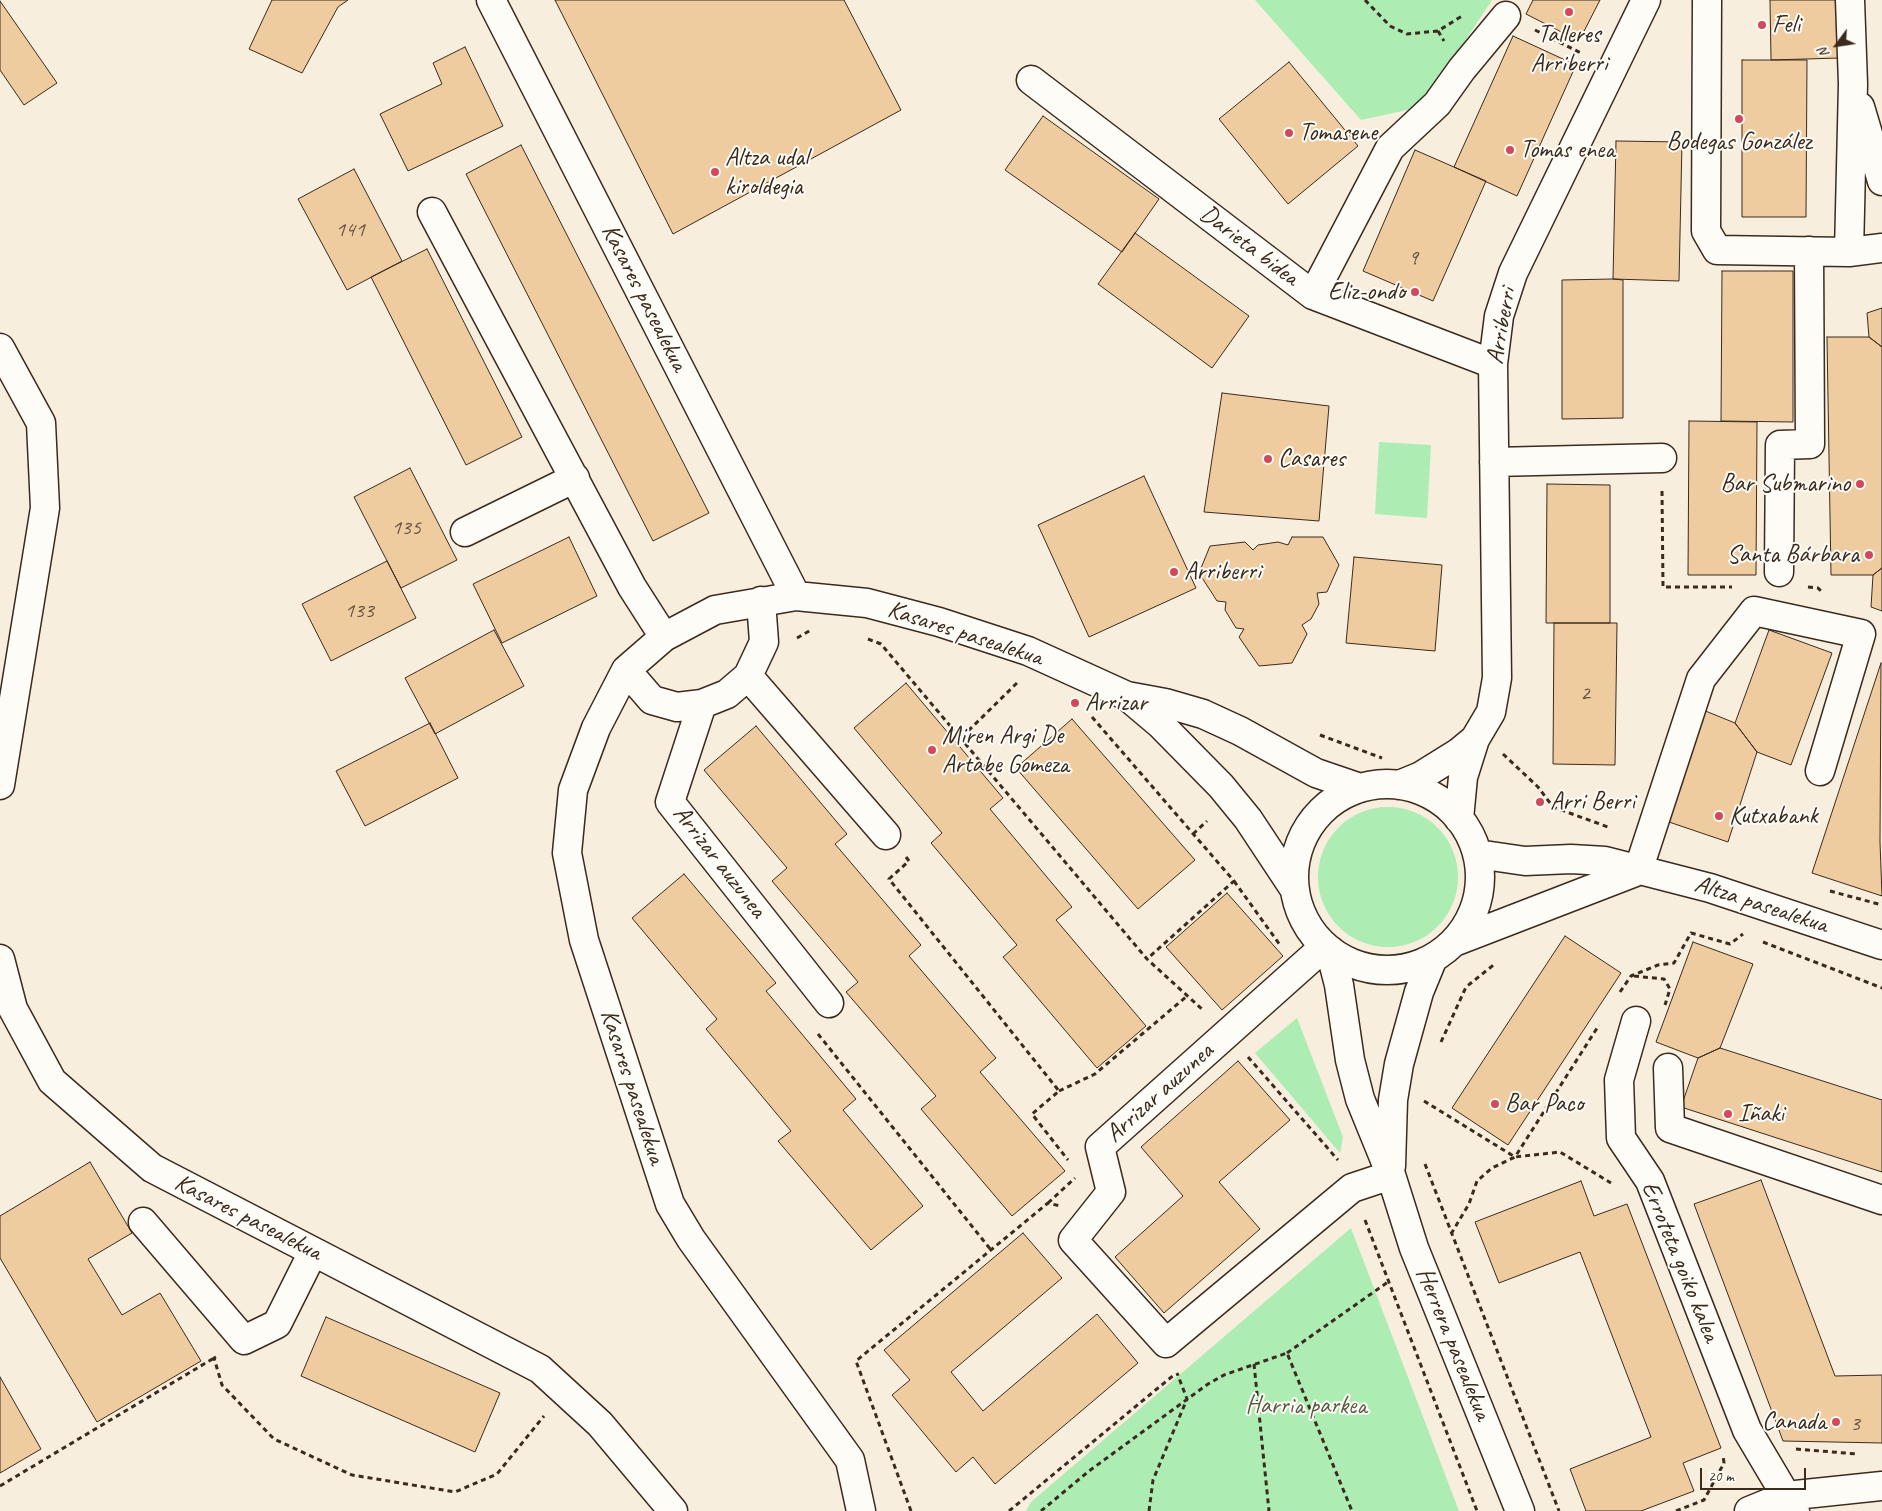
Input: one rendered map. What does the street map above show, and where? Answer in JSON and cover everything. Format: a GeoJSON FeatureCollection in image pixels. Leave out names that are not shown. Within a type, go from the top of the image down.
{"type":"FeatureCollection","features":[{"type":"Feature","properties":{"kind":"street","name":"Kasares pasealekua"},"geometry":{"type":"LineString","coordinates":[[491,0],[796,596]]}},
{"type":"Feature","properties":{"kind":"street","name":"Arriberri"},"geometry":{"type":"LineString","coordinates":[[1459,819],[1463,777],[1475,738],[1490,712],[1497,678],[1493,364],[1499,316],[1513,273],[1646,0]]}},
{"type":"Feature","properties":{"kind":"street"},"geometry":{"type":"LineString","coordinates":[[1707,0],[1706,231],[1717,250],[1849,252],[1882,248]]}},
{"type":"Feature","properties":{"kind":"street"},"geometry":{"type":"LineString","coordinates":[[1849,252],[1853,84],[1850,0]]}},
{"type":"Feature","properties":{"kind":"street"},"geometry":{"type":"LineString","coordinates":[[1313,295],[1390,148],[1438,104],[1462,69],[1506,16]]}},
{"type":"Feature","properties":{"kind":"street","name":"Darieta bidea"},"geometry":{"type":"LineString","coordinates":[[1031,80],[1313,295],[1493,364]]}},
{"type":"Feature","properties":{"kind":"street"},"geometry":{"type":"LineString","coordinates":[[1853,84],[1882,181]]}},
{"type":"Feature","properties":{"kind":"street"},"geometry":{"type":"LineString","coordinates":[[432,212],[632,586],[664,637]]}},
{"type":"Feature","properties":{"kind":"street"},"geometry":{"type":"LineString","coordinates":[[1779,572],[1780,445],[1810,444],[1809,251]]}},
{"type":"Feature","properties":{"kind":"street"},"geometry":{"type":"LineString","coordinates":[[0,348],[41,424],[45,508],[0,784]]}},
{"type":"Feature","properties":{"kind":"street"},"geometry":{"type":"LineString","coordinates":[[1494,462],[1662,458]]}},
{"type":"Feature","properties":{"kind":"street"},"geometry":{"type":"LineString","coordinates":[[465,532],[575,478]]}},
{"type":"Feature","properties":{"kind":"street","name":"Kasares pasealekua"},"geometry":{"type":"LineString","coordinates":[[861,1511],[850,1460],[691,1239],[670,1204],[584,940],[568,853],[573,790],[596,728],[626,670],[664,637],[715,610],[796,596],[867,603],[939,622],[1028,650],[1127,696],[1165,703],[1202,714],[1240,731],[1309,770],[1360,788]]}},
{"type":"Feature","properties":{"kind":"street"},"geometry":{"type":"LineString","coordinates":[[626,670],[652,700],[677,706],[702,704],[726,694],[748,676],[764,642],[761,601]]}},
{"type":"Feature","properties":{"kind":"street"},"geometry":{"type":"LineString","coordinates":[[1443,950],[1638,871],[1701,679],[1754,611],[1861,634],[1820,770]]}},
{"type":"Feature","properties":{"kind":"street"},"geometry":{"type":"LineString","coordinates":[[748,676],[886,834]]}},
{"type":"Feature","properties":{"kind":"street","name":"Kasares pasealekua"},"geometry":{"type":"LineString","coordinates":[[1127,696],[1160,724],[1221,786],[1248,819],[1295,890]]}},
{"type":"Feature","properties":{"kind":"street","name":"Arrizar auzunea"},"geometry":{"type":"LineString","coordinates":[[702,704],[670,802],[829,1003]]}},
{"type":"Feature","properties":{"kind":"street","name":"Arriberri"},"geometry":{"type":"LineString","coordinates":[[1399,785],[1440,766],[1475,738]]}},
{"type":"Feature","properties":{"kind":"street","name":"Arriberri"},"geometry":{"type":"LineString","coordinates":[[1380,784],[1399,785],[1420,789],[1441,802],[1459,819],[1470,836],[1477,854],[1480,878],[1477,901],[1468,923],[1443,950],[1404,969],[1372,969],[1343,959],[1327,948],[1310,930],[1300,910],[1295,890],[1294,867],[1305,833],[1327,805],[1360,788],[1380,784]]}},
{"type":"Feature","properties":{"kind":"street","name":"Altza pasealekua"},"geometry":{"type":"LineString","coordinates":[[1477,854],[1525,861],[1588,859],[1605,861],[1710,888],[1882,945]]}},
{"type":"Feature","properties":{"kind":"street","name":"Arrizar auzunea"},"geometry":{"type":"LineString","coordinates":[[1327,948],[1227,1033],[1100,1147],[1111,1192],[1073,1240],[1166,1343],[1352,1188],[1391,1175]]}},
{"type":"Feature","properties":{"kind":"street","name":"Herrera pasealekua"},"geometry":{"type":"LineString","coordinates":[[1327,948],[1340,985],[1350,1060],[1360,1100],[1391,1175],[1414,1248],[1520,1511]]}},
{"type":"Feature","properties":{"kind":"street","name":"Herrera pasealekua"},"geometry":{"type":"LineString","coordinates":[[1391,1175],[1393,1100],[1398,1064],[1413,1010],[1443,950]]}},
{"type":"Feature","properties":{"kind":"street","name":"Kasares pasealekua"},"geometry":{"type":"LineString","coordinates":[[0,959],[13,1009],[52,1081],[152,1168],[540,1369],[600,1424],[634,1468],[673,1511]]}},
{"type":"Feature","properties":{"kind":"street","name":"Erroteta goiko kalea"},"geometry":{"type":"LineString","coordinates":[[1636,1021],[1619,1080],[1621,1138],[1650,1181],[1746,1430],[1790,1504]]}},
{"type":"Feature","properties":{"kind":"street"},"geometry":{"type":"LineString","coordinates":[[1668,1068],[1670,1128],[1882,1200]]}},
{"type":"Feature","properties":{"kind":"street"},"geometry":{"type":"LineString","coordinates":[[143,1222],[244,1340],[277,1324],[313,1252]]}},
{"type":"Feature","properties":{"kind":"street"},"geometry":{"type":"LineString","coordinates":[[1749,1511],[1882,1486]]}},
{"type":"Feature","properties":{"kind":"path"},"geometry":{"type":"LineString","coordinates":[[1365,0],[1390,26],[1407,34],[1438,31],[1464,15]]}},
{"type":"Feature","properties":{"kind":"path"},"geometry":{"type":"LineString","coordinates":[[1506,16],[1613,69]]}},
{"type":"Feature","properties":{"kind":"path"},"geometry":{"type":"LineString","coordinates":[[1662,458],[1663,587],[1729,587]]}},
{"type":"Feature","properties":{"kind":"path"},"geometry":{"type":"LineString","coordinates":[[881,644],[962,737],[1147,960],[1227,1033],[1337,1158],[1352,1188],[1477,1511]]}},
{"type":"Feature","properties":{"kind":"path"},"geometry":{"type":"LineString","coordinates":[[962,737],[1018,683],[1028,650]]}},
{"type":"Feature","properties":{"kind":"path"},"geometry":{"type":"LineString","coordinates":[[1018,683],[1026,686]]}},
{"type":"Feature","properties":{"kind":"path"},"geometry":{"type":"LineString","coordinates":[[1091,716],[1234,881],[1147,960]]}},
{"type":"Feature","properties":{"kind":"path"},"geometry":{"type":"LineString","coordinates":[[886,834],[909,861],[889,879],[1060,1092]]}},
{"type":"Feature","properties":{"kind":"path"},"geometry":{"type":"LineString","coordinates":[[1615,1000],[1631,976],[1658,965],[1674,962],[1691,933],[1730,944],[1743,934],[1752,938]]}},
{"type":"Feature","properties":{"kind":"path"},"geometry":{"type":"LineString","coordinates":[[1760,941],[1882,988]]}},
{"type":"Feature","properties":{"kind":"path"},"geometry":{"type":"LineString","coordinates":[[1631,976],[1664,978]]}},
{"type":"Feature","properties":{"kind":"path"},"geometry":{"type":"LineString","coordinates":[[1073,1166],[1032,1114],[1060,1092],[1095,1074],[1187,996]]}},
{"type":"Feature","properties":{"kind":"path"},"geometry":{"type":"LineString","coordinates":[[829,1003],[813,1028],[991,1250]]}},
{"type":"Feature","properties":{"kind":"path"},"geometry":{"type":"LineString","coordinates":[[1515,1157],[1604,1017]]}},
{"type":"Feature","properties":{"kind":"path"},"geometry":{"type":"LineString","coordinates":[[1416,1096],[1515,1157]]}},
{"type":"Feature","properties":{"kind":"path"},"geometry":{"type":"LineString","coordinates":[[1451,1234],[1469,1204],[1477,1181],[1492,1168],[1515,1157],[1560,1152],[1619,1188]]}},
{"type":"Feature","properties":{"kind":"path"},"geometry":{"type":"LineString","coordinates":[[1422,1156],[1558,1511]]}},
{"type":"Feature","properties":{"kind":"path"},"geometry":{"type":"LineString","coordinates":[[911,1511],[856,1360],[1048,1203],[1079,1174]]}},
{"type":"Feature","properties":{"kind":"path"},"geometry":{"type":"LineString","coordinates":[[1048,1203],[1094,1213]]}},
{"type":"Feature","properties":{"kind":"path"},"geometry":{"type":"LineString","coordinates":[[1041,1511],[1089,1471],[1187,1399],[1224,1375],[1287,1353],[1388,1282]]}},
{"type":"Feature","properties":{"kind":"path"},"geometry":{"type":"LineString","coordinates":[[0,1486],[244,1340]]}},
{"type":"Feature","properties":{"kind":"path"},"geometry":{"type":"LineString","coordinates":[[1287,1353],[1352,1511]]}},
{"type":"Feature","properties":{"kind":"path"},"geometry":{"type":"LineString","coordinates":[[214,1358],[222,1385],[274,1439],[352,1475],[455,1492],[497,1474],[564,1391]]}},
{"type":"Feature","properties":{"kind":"path"},"geometry":{"type":"LineString","coordinates":[[1254,1364],[1269,1511]]}},
{"type":"Feature","properties":{"kind":"path"},"geometry":{"type":"LineString","coordinates":[[1010,1511],[1177,1373]]}},
{"type":"Feature","properties":{"kind":"path"},"geometry":{"type":"LineString","coordinates":[[1149,1511],[1153,1480],[1187,1399]]}},
{"type":"Feature","properties":{"kind":"path"},"geometry":{"type":"LineString","coordinates":[[1676,1511],[1704,1500],[1724,1463],[1721,1438],[1746,1430]]}},
{"type":"Feature","properties":{"kind":"green space"},"geometry":{"type":"Polygon","coordinates":[[[1255,0],[1492,0],[1421,107],[1361,120],[1255,0]]]}},
{"type":"Feature","properties":{"kind":"green space"},"geometry":{"type":"Polygon","coordinates":[[[1379,442],[1431,445],[1427,518],[1375,514],[1379,442]]]}},
{"type":"Feature","properties":{"kind":"green space"},"geometry":{"type":"Polygon","coordinates":[[[1388,807],[1415,813],[1427,819],[1437,828],[1446,838],[1452,850],[1458,877],[1452,904],[1446,916],[1437,926],[1427,935],[1415,941],[1388,947],[1361,941],[1349,935],[1339,926],[1330,916],[1324,904],[1318,877],[1324,850],[1330,838],[1339,828],[1349,819],[1361,813],[1388,807]]]}},
{"type":"Feature","properties":{"kind":"green space"},"geometry":{"type":"Polygon","coordinates":[[[1297,1018],[1343,1137],[1340,1153],[1255,1053],[1297,1018]]]}},
{"type":"Feature","properties":{"kind":"green space","name":"Harria parkea"},"geometry":{"type":"Polygon","coordinates":[[[1351,1228],[1459,1511],[1026,1511],[1031,1502],[1351,1228]]]}},
{"type":"Feature","properties":{"kind":"building"},"geometry":{"type":"Polygon","coordinates":[[[272,0],[348,0],[338,7],[302,73],[249,49],[272,0]]]}},
{"type":"Feature","properties":{"kind":"building","name":"Altza udal kiroldegia"},"geometry":{"type":"Polygon","coordinates":[[[555,0],[844,0],[901,110],[673,234],[555,0]]]}},
{"type":"Feature","properties":{"kind":"building"},"geometry":{"type":"Polygon","coordinates":[[[1533,0],[1600,0],[1579,41],[1526,14],[1533,0]]]}},
{"type":"Feature","properties":{"kind":"building"},"geometry":{"type":"Polygon","coordinates":[[[1770,0],[1839,0],[1840,58],[1771,60],[1770,0]]]}},
{"type":"Feature","properties":{"kind":"building"},"geometry":{"type":"Polygon","coordinates":[[[0,1],[57,83],[24,105],[0,70],[0,1]]]}},
{"type":"Feature","properties":{"kind":"building"},"geometry":{"type":"Polygon","coordinates":[[[1513,36],[1576,65],[1517,196],[1454,167],[1513,36]]]}},
{"type":"Feature","properties":{"kind":"building"},"geometry":{"type":"Polygon","coordinates":[[[465,47],[503,126],[408,171],[380,114],[442,84],[433,63],[465,47]]]}},
{"type":"Feature","properties":{"kind":"building"},"geometry":{"type":"Polygon","coordinates":[[[1742,60],[1807,60],[1806,217],[1742,217],[1742,60]]]}},
{"type":"Feature","properties":{"kind":"building","name":"Tomasene"},"geometry":{"type":"Polygon","coordinates":[[[1289,62],[1358,146],[1288,204],[1219,119],[1289,62]]]}},
{"type":"Feature","properties":{"kind":"building"},"geometry":{"type":"Polygon","coordinates":[[[1043,116],[1159,199],[1122,252],[1005,170],[1043,116]]]}},
{"type":"Feature","properties":{"kind":"building"},"geometry":{"type":"Polygon","coordinates":[[[1616,141],[1682,142],[1679,281],[1613,279],[1616,141]]]}},
{"type":"Feature","properties":{"kind":"building"},"geometry":{"type":"Polygon","coordinates":[[[521,145],[709,513],[653,541],[466,174],[521,145]]]}},
{"type":"Feature","properties":{"kind":"building"},"geometry":{"type":"Polygon","coordinates":[[[1415,150],[1486,181],[1433,301],[1363,271],[1415,150]]]}},
{"type":"Feature","properties":{"kind":"building"},"geometry":{"type":"Polygon","coordinates":[[[354,169],[402,261],[347,290],[298,199],[354,169]]]}},
{"type":"Feature","properties":{"kind":"building"},"geometry":{"type":"Polygon","coordinates":[[[1135,233],[1249,316],[1212,368],[1098,284],[1135,233]]]}},
{"type":"Feature","properties":{"kind":"building"},"geometry":{"type":"Polygon","coordinates":[[[427,249],[522,437],[466,465],[371,277],[427,249]]]}},
{"type":"Feature","properties":{"kind":"building"},"geometry":{"type":"Polygon","coordinates":[[[1722,271],[1793,271],[1793,422],[1721,421],[1722,271]]]}},
{"type":"Feature","properties":{"kind":"building"},"geometry":{"type":"Polygon","coordinates":[[[1562,280],[1623,280],[1623,418],[1562,419],[1562,280]]]}},
{"type":"Feature","properties":{"kind":"building"},"geometry":{"type":"Polygon","coordinates":[[[1882,308],[1882,347],[1869,337],[1867,313],[1882,308]]]}},
{"type":"Feature","properties":{"kind":"building"},"geometry":{"type":"Polygon","coordinates":[[[1827,337],[1869,337],[1882,347],[1882,568],[1873,575],[1831,575],[1827,337]]]}},
{"type":"Feature","properties":{"kind":"building","name":"Casares"},"geometry":{"type":"Polygon","coordinates":[[[1222,393],[1329,406],[1319,521],[1204,512],[1222,393]]]}},
{"type":"Feature","properties":{"kind":"building"},"geometry":{"type":"Polygon","coordinates":[[[1689,421],[1757,422],[1756,575],[1688,575],[1689,421]]]}},
{"type":"Feature","properties":{"kind":"building"},"geometry":{"type":"Polygon","coordinates":[[[410,468],[457,560],[401,588],[354,497],[410,468]]]}},
{"type":"Feature","properties":{"kind":"building"},"geometry":{"type":"Polygon","coordinates":[[[1144,476],[1196,588],[1089,637],[1038,525],[1144,476]]]}},
{"type":"Feature","properties":{"kind":"building"},"geometry":{"type":"Polygon","coordinates":[[[1547,484],[1610,485],[1610,623],[1546,623],[1547,484]]]}},
{"type":"Feature","properties":{"kind":"building"},"geometry":{"type":"Polygon","coordinates":[[[569,537],[597,596],[502,643],[473,584],[569,537]]]}},
{"type":"Feature","properties":{"kind":"building"},"geometry":{"type":"Polygon","coordinates":[[[1292,537],[1323,537],[1339,565],[1327,592],[1317,593],[1319,604],[1311,619],[1302,625],[1307,634],[1292,663],[1259,666],[1239,637],[1244,629],[1236,628],[1225,610],[1226,602],[1217,601],[1199,573],[1210,546],[1245,542],[1253,550],[1258,545],[1278,542],[1288,545],[1292,537]]]}},
{"type":"Feature","properties":{"kind":"building"},"geometry":{"type":"Polygon","coordinates":[[[1354,557],[1442,565],[1435,651],[1346,643],[1354,557]]]}},
{"type":"Feature","properties":{"kind":"building"},"geometry":{"type":"Polygon","coordinates":[[[387,561],[416,618],[331,661],[302,604],[387,561]]]}},
{"type":"Feature","properties":{"kind":"building"},"geometry":{"type":"Polygon","coordinates":[[[1882,568],[1882,611],[1871,607],[1873,575],[1882,568]]]}},
{"type":"Feature","properties":{"kind":"building"},"geometry":{"type":"Polygon","coordinates":[[[1554,623],[1617,623],[1615,765],[1553,764],[1554,623]]]}},
{"type":"Feature","properties":{"kind":"building"},"geometry":{"type":"Polygon","coordinates":[[[494,630],[524,686],[435,734],[405,678],[494,630]]]}},
{"type":"Feature","properties":{"kind":"building"},"geometry":{"type":"Polygon","coordinates":[[[1769,630],[1832,653],[1791,765],[1757,752],[1735,723],[1769,630]]]}},
{"type":"Feature","properties":{"kind":"building"},"geometry":{"type":"Polygon","coordinates":[[[1881,663],[1880,842],[1882,896],[1812,873],[1881,663]]]}},
{"type":"Feature","properties":{"kind":"building"},"geometry":{"type":"Polygon","coordinates":[[[906,683],[1003,798],[990,809],[1072,907],[1056,920],[1146,1026],[1097,1068],[1003,957],[1017,945],[931,843],[942,833],[854,728],[906,683]]]}},
{"type":"Feature","properties":{"kind":"building"},"geometry":{"type":"Polygon","coordinates":[[[1703,710],[1735,723],[1757,752],[1728,842],[1666,821],[1703,710]]]}},
{"type":"Feature","properties":{"kind":"building"},"geometry":{"type":"Polygon","coordinates":[[[1072,719],[1195,860],[1138,909],[1016,768],[1072,719]]]}},
{"type":"Feature","properties":{"kind":"building"},"geometry":{"type":"Polygon","coordinates":[[[430,723],[458,778],[365,826],[336,771],[430,723]]]}},
{"type":"Feature","properties":{"kind":"building"},"geometry":{"type":"Polygon","coordinates":[[[756,726],[847,834],[835,844],[921,945],[909,956],[996,1058],[980,1072],[1065,1171],[1012,1216],[921,1109],[936,1096],[846,992],[858,982],[772,881],[787,868],[704,770],[756,726]]]}},
{"type":"Feature","properties":{"kind":"building"},"geometry":{"type":"Polygon","coordinates":[[[684,874],[776,983],[766,991],[856,1099],[843,1110],[923,1206],[871,1250],[778,1141],[791,1131],[706,1029],[717,1019],[632,918],[684,874]]]}},
{"type":"Feature","properties":{"kind":"building"},"geometry":{"type":"Polygon","coordinates":[[[1227,893],[1283,956],[1222,1010],[1166,947],[1227,893]]]}},
{"type":"Feature","properties":{"kind":"building"},"geometry":{"type":"Polygon","coordinates":[[[1565,936],[1621,973],[1508,1145],[1452,1108],[1565,936]]]}},
{"type":"Feature","properties":{"kind":"building"},"geometry":{"type":"Polygon","coordinates":[[[1693,942],[1753,964],[1720,1048],[1698,1058],[1656,1042],[1693,942]]]}},
{"type":"Feature","properties":{"kind":"building"},"geometry":{"type":"Polygon","coordinates":[[[1720,1048],[1882,1100],[1882,1172],[1681,1107],[1698,1058],[1720,1048]]]}},
{"type":"Feature","properties":{"kind":"building"},"geometry":{"type":"Polygon","coordinates":[[[1238,1061],[1290,1120],[1219,1182],[1260,1229],[1164,1313],[1115,1257],[1183,1196],[1141,1147],[1238,1061]]]}},
{"type":"Feature","properties":{"kind":"building"},"geometry":{"type":"Polygon","coordinates":[[[90,1162],[132,1233],[88,1259],[122,1315],[160,1293],[201,1361],[97,1422],[0,1258],[0,1216],[90,1162]]]}},
{"type":"Feature","properties":{"kind":"building"},"geometry":{"type":"Polygon","coordinates":[[[1761,1180],[1835,1376],[1882,1375],[1882,1443],[1783,1441],[1694,1204],[1761,1180]]]}},
{"type":"Feature","properties":{"kind":"building"},"geometry":{"type":"Polygon","coordinates":[[[1581,1181],[1594,1216],[1627,1204],[1721,1448],[1683,1463],[1694,1491],[1641,1511],[1586,1511],[1570,1469],[1651,1437],[1580,1252],[1499,1283],[1475,1222],[1581,1181]]]}},
{"type":"Feature","properties":{"kind":"building"},"geometry":{"type":"Polygon","coordinates":[[[1023,1233],[1062,1278],[951,1372],[983,1411],[1097,1314],[1138,1363],[995,1484],[973,1457],[956,1472],[892,1395],[910,1380],[884,1350],[1023,1233]]]}},
{"type":"Feature","properties":{"kind":"building"},"geometry":{"type":"Polygon","coordinates":[[[326,1317],[500,1393],[475,1452],[301,1376],[326,1317]]]}},
{"type":"Feature","properties":{"kind":"building"},"geometry":{"type":"Polygon","coordinates":[[[0,1377],[41,1449],[0,1473],[0,1377]]]}},
{"type":"Feature","properties":{"kind":"place","name":"Talleres Arriberri"},"geometry":{"type":"Point","coordinates":[1569,12]}},
{"type":"Feature","properties":{"kind":"place","name":"Feli"},"geometry":{"type":"Point","coordinates":[1762,25]}},
{"type":"Feature","properties":{"kind":"place","name":"Bodegas González"},"geometry":{"type":"Point","coordinates":[1739,119]}},
{"type":"Feature","properties":{"kind":"place","name":"Tomasene"},"geometry":{"type":"Point","coordinates":[1289,133]}},
{"type":"Feature","properties":{"kind":"place","name":"Tomas enea"},"geometry":{"type":"Point","coordinates":[1510,150]}},
{"type":"Feature","properties":{"kind":"place","name":"Altza udal kiroldegia"},"geometry":{"type":"Point","coordinates":[715,172]}},
{"type":"Feature","properties":{"kind":"place","name":"Eliz-ondo"},"geometry":{"type":"Point","coordinates":[1415,292]}},
{"type":"Feature","properties":{"kind":"place","name":"Casares"},"geometry":{"type":"Point","coordinates":[1268,459]}},
{"type":"Feature","properties":{"kind":"place","name":"Bar Submarino"},"geometry":{"type":"Point","coordinates":[1860,484]}},
{"type":"Feature","properties":{"kind":"place","name":"Santa Bárbara"},"geometry":{"type":"Point","coordinates":[1869,555]}},
{"type":"Feature","properties":{"kind":"place","name":"Arriberri"},"geometry":{"type":"Point","coordinates":[1174,572]}},
{"type":"Feature","properties":{"kind":"place","name":"Arrizar"},"geometry":{"type":"Point","coordinates":[1075,703]}},
{"type":"Feature","properties":{"kind":"place","name":"Miren Argi De Artabe Gomeza"},"geometry":{"type":"Point","coordinates":[932,750]}},
{"type":"Feature","properties":{"kind":"place","name":"Arri Berri"},"geometry":{"type":"Point","coordinates":[1540,802]}},
{"type":"Feature","properties":{"kind":"place","name":"Kutxabank"},"geometry":{"type":"Point","coordinates":[1719,816]}},
{"type":"Feature","properties":{"kind":"place","name":"Bar Paco"},"geometry":{"type":"Point","coordinates":[1495,1104]}},
{"type":"Feature","properties":{"kind":"place","name":"Iñaki"},"geometry":{"type":"Point","coordinates":[1728,1114]}},
{"type":"Feature","properties":{"kind":"place","name":"Canada"},"geometry":{"type":"Point","coordinates":[1836,1422]}}]}
